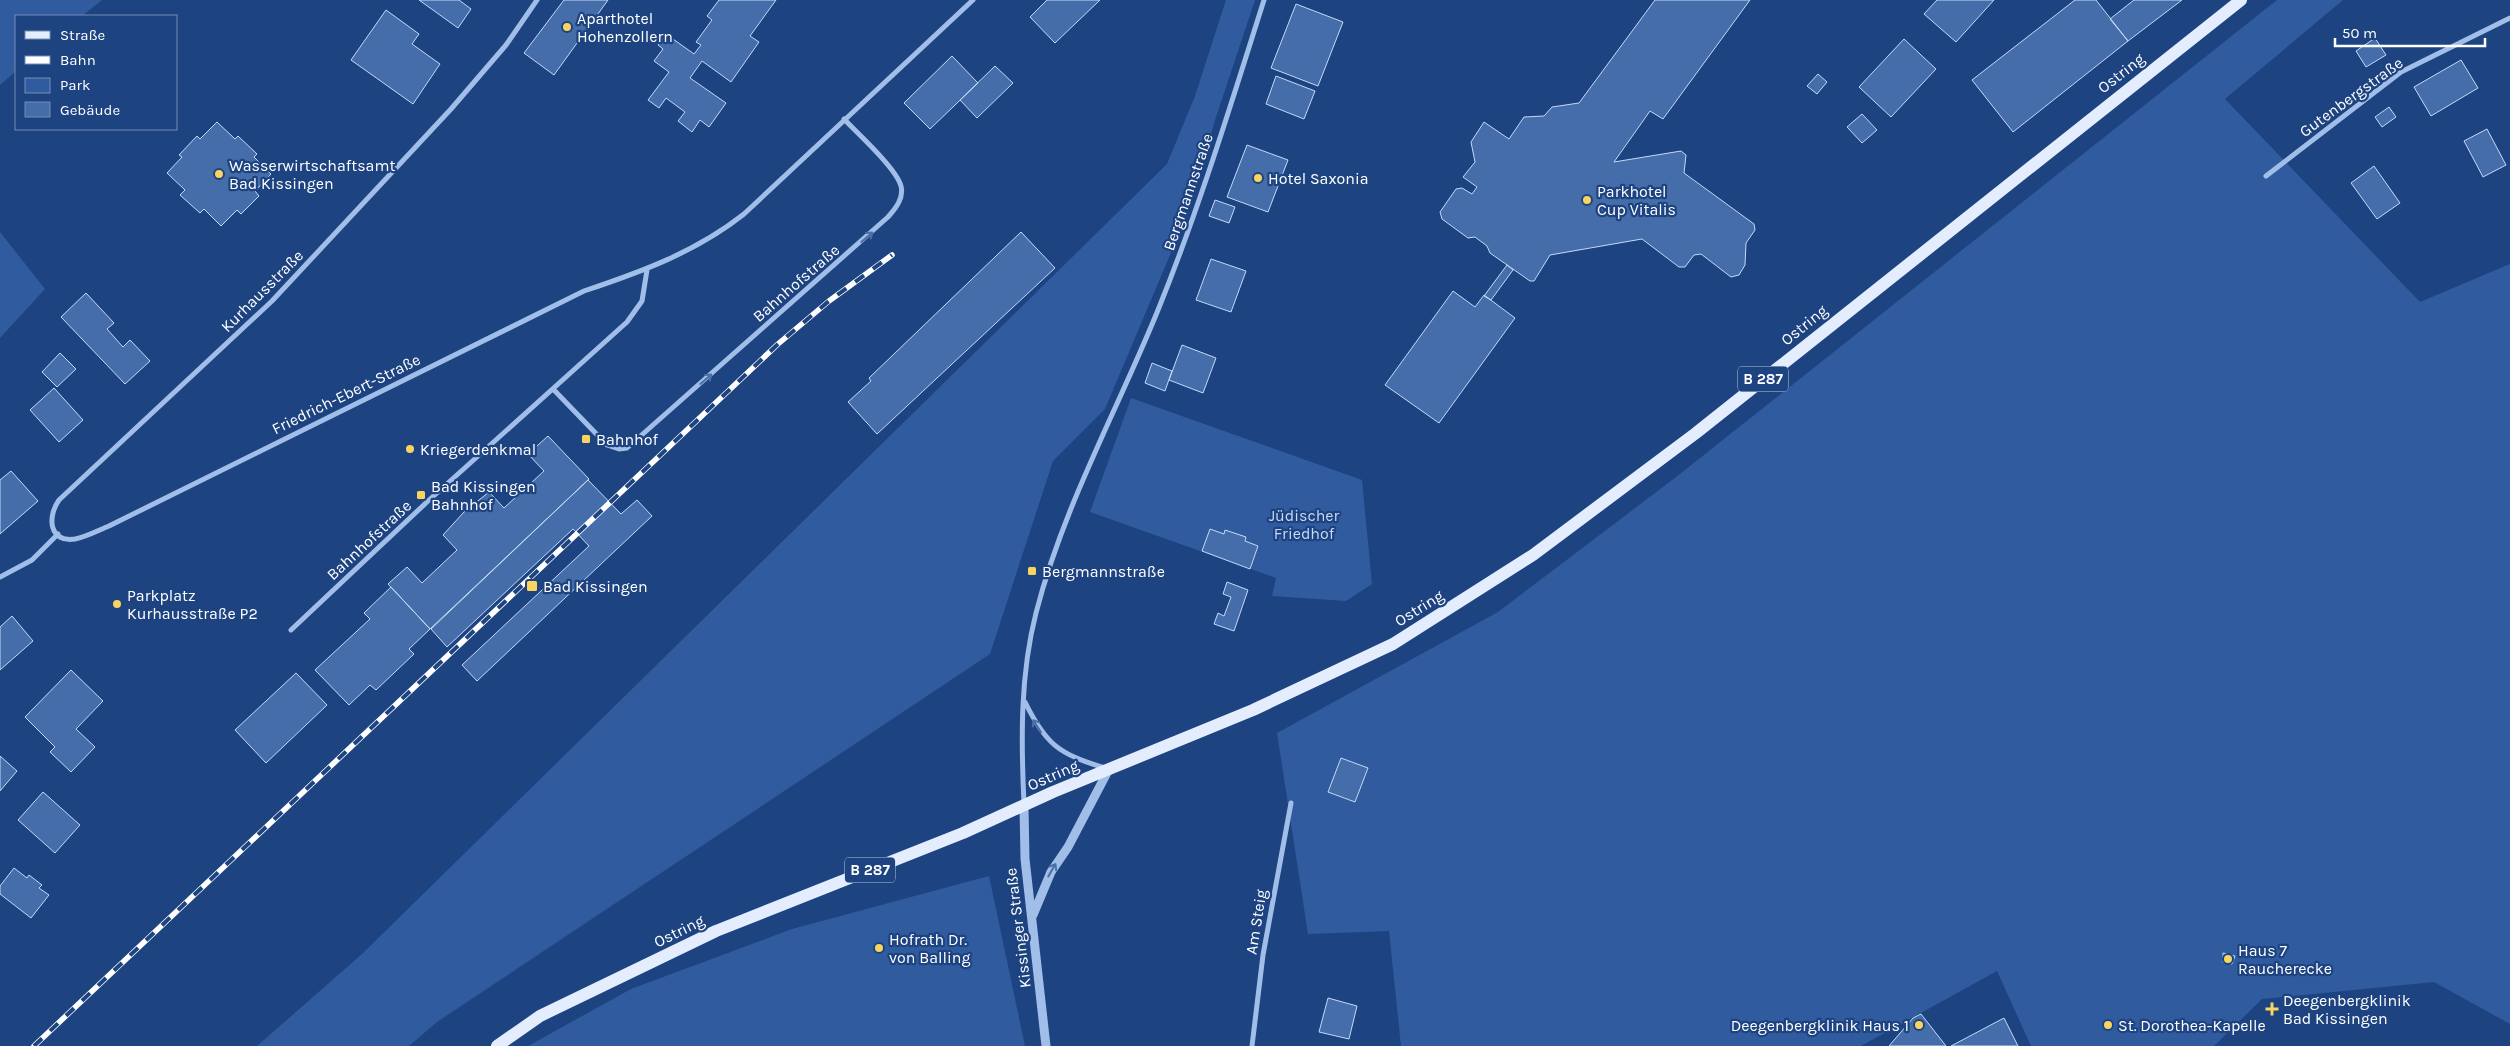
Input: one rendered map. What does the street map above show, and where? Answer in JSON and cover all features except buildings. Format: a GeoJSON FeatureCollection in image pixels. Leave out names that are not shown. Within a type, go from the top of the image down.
{"type":"FeatureCollection","features":[{"type":"Feature","properties":{"kind":"main road","name":"Ostring"},"geometry":{"type":"LineString","coordinates":[[497,1046],[540,1016],[716,931],[1024,807],[1053,792],[1253,710],[1393,644],[1533,555],[1696,433],[2241,0]]}},
{"type":"Feature","properties":{"kind":"street","name":"Kurhausstraße"},"geometry":{"type":"LineString","coordinates":[[58,534],[52,527],[51,519],[52,510],[59,500],[272,301],[451,109],[506,45],[537,0]]}},
{"type":"Feature","properties":{"kind":"street"},"geometry":{"type":"LineString","coordinates":[[647,270],[722,232],[744,214],[973,0]]}},
{"type":"Feature","properties":{"kind":"street","name":"Bergmannstraße"},"geometry":{"type":"LineString","coordinates":[[1024,807],[1022,762],[1023,700],[1026,665],[1035,615],[1054,550],[1158,311],[1198,208],[1264,0]]}},
{"type":"Feature","properties":{"kind":"street","name":"Gutenbergstraße"},"geometry":{"type":"LineString","coordinates":[[2266,176],[2401,72],[2510,18]]}},
{"type":"Feature","properties":{"kind":"street","name":"Bahnhofstraße"},"geometry":{"type":"LineString","coordinates":[[553,389],[607,445],[619,449],[627,448],[888,218],[900,203],[901,186],[893,172],[844,119]]}},
{"type":"Feature","properties":{"kind":"street","name":"Friedrich-Ebert-Straße"},"geometry":{"type":"LineString","coordinates":[[58,534],[66,538],[75,539],[109,526],[584,291],[647,270]]}},
{"type":"Feature","properties":{"kind":"street","name":"Bahnhofstraße"},"geometry":{"type":"LineString","coordinates":[[291,630],[428,501],[627,322],[642,301],[647,270]]}},
{"type":"Feature","properties":{"kind":"street"},"geometry":{"type":"LineString","coordinates":[[0,577],[32,560],[58,534]]}},
{"type":"Feature","properties":{"kind":"street"},"geometry":{"type":"LineString","coordinates":[[1023,700],[1038,729],[1057,749],[1077,760],[1109,769],[1068,847],[1051,872],[1033,915]]}},
{"type":"Feature","properties":{"kind":"street","name":"Am Steig"},"geometry":{"type":"LineString","coordinates":[[1252,1046],[1263,955],[1290,803]]}},
{"type":"Feature","properties":{"kind":"street","name":"Kissinger Straße"},"geometry":{"type":"LineString","coordinates":[[1024,807],[1025,858],[1033,915],[1046,1046]]}},
{"type":"Feature","properties":{"kind":"green space"},"geometry":{"type":"Polygon","coordinates":[[[0,0],[102,0],[83,15],[15,15],[15,72],[0,85],[0,0]]]}},
{"type":"Feature","properties":{"kind":"green space"},"geometry":{"type":"Polygon","coordinates":[[[1226,0],[1255,0],[1216,117],[1189,210],[1105,409],[1053,461],[990,654],[437,1022],[409,1046],[257,1046],[362,954],[1167,164],[1195,96],[1226,0]]]}},
{"type":"Feature","properties":{"kind":"green space"},"geometry":{"type":"Polygon","coordinates":[[[2277,0],[2343,0],[2225,99],[2420,302],[2510,264],[2510,1024],[2434,982],[2262,999],[2214,1046],[2031,1046],[1997,971],[1861,1046],[1401,1046],[1389,931],[1308,934],[1277,733],[1498,612],[1680,474],[2277,0]]]}},
{"type":"Feature","properties":{"kind":"green space"},"geometry":{"type":"Polygon","coordinates":[[[0,232],[45,289],[0,338],[0,232]]]}},
{"type":"Feature","properties":{"kind":"green space","name":"Jüdischer Friedhof"},"geometry":{"type":"Polygon","coordinates":[[[1131,398],[1362,480],[1372,584],[1346,601],[1272,596],[1276,578],[1090,512],[1131,398]]]}},
{"type":"Feature","properties":{"kind":"green space"},"geometry":{"type":"Polygon","coordinates":[[[989,876],[1025,1046],[528,1046],[631,989],[792,929],[989,876]]]}},
{"type":"Feature","properties":{"kind":"railway"},"geometry":{"type":"LineString","coordinates":[[34,1046],[778,344],[829,301],[892,255]]}},
{"type":"Feature","properties":{"kind":"place","name":"Aparthotel Hohenzollern"},"geometry":{"type":"Point","coordinates":[567,27]}},
{"type":"Feature","properties":{"kind":"place","name":"Wasserwirtschaftsamt Bad Kissingen"},"geometry":{"type":"Point","coordinates":[219,174]}},
{"type":"Feature","properties":{"kind":"place","name":"Hotel Saxonia"},"geometry":{"type":"Point","coordinates":[1258,178]}},
{"type":"Feature","properties":{"kind":"place","name":"Parkhotel Cup Vitalis"},"geometry":{"type":"Point","coordinates":[1587,200]}},
{"type":"Feature","properties":{"kind":"place","name":"Bahnhof"},"geometry":{"type":"Point","coordinates":[586,439]}},
{"type":"Feature","properties":{"kind":"place","name":"Kriegerdenkmal"},"geometry":{"type":"Point","coordinates":[410,449]}},
{"type":"Feature","properties":{"kind":"place","name":"Bad Kissingen Bahnhof"},"geometry":{"type":"Point","coordinates":[421,495]}},
{"type":"Feature","properties":{"kind":"place","name":"Bergmannstraße"},"geometry":{"type":"Point","coordinates":[1032,571]}},
{"type":"Feature","properties":{"kind":"place","name":"Bad Kissingen"},"geometry":{"type":"Point","coordinates":[532,586]}},
{"type":"Feature","properties":{"kind":"place","name":"Parkplatz Kurhausstraße P2"},"geometry":{"type":"Point","coordinates":[117,604]}},
{"type":"Feature","properties":{"kind":"place","name":"Hofrath Dr. von Balling"},"geometry":{"type":"Point","coordinates":[879,948]}},
{"type":"Feature","properties":{"kind":"place","name":"Haus 7 Raucherecke"},"geometry":{"type":"Point","coordinates":[2228,959]}},
{"type":"Feature","properties":{"kind":"place","name":"Deegenbergklinik Bad Kissingen"},"geometry":{"type":"Point","coordinates":[2272,1009]}},
{"type":"Feature","properties":{"kind":"place","name":"Deegenbergklinik Haus 1"},"geometry":{"type":"Point","coordinates":[1919,1025]}},
{"type":"Feature","properties":{"kind":"place","name":"St. Dorothea-Kapelle"},"geometry":{"type":"Point","coordinates":[2108,1025]}}]}
